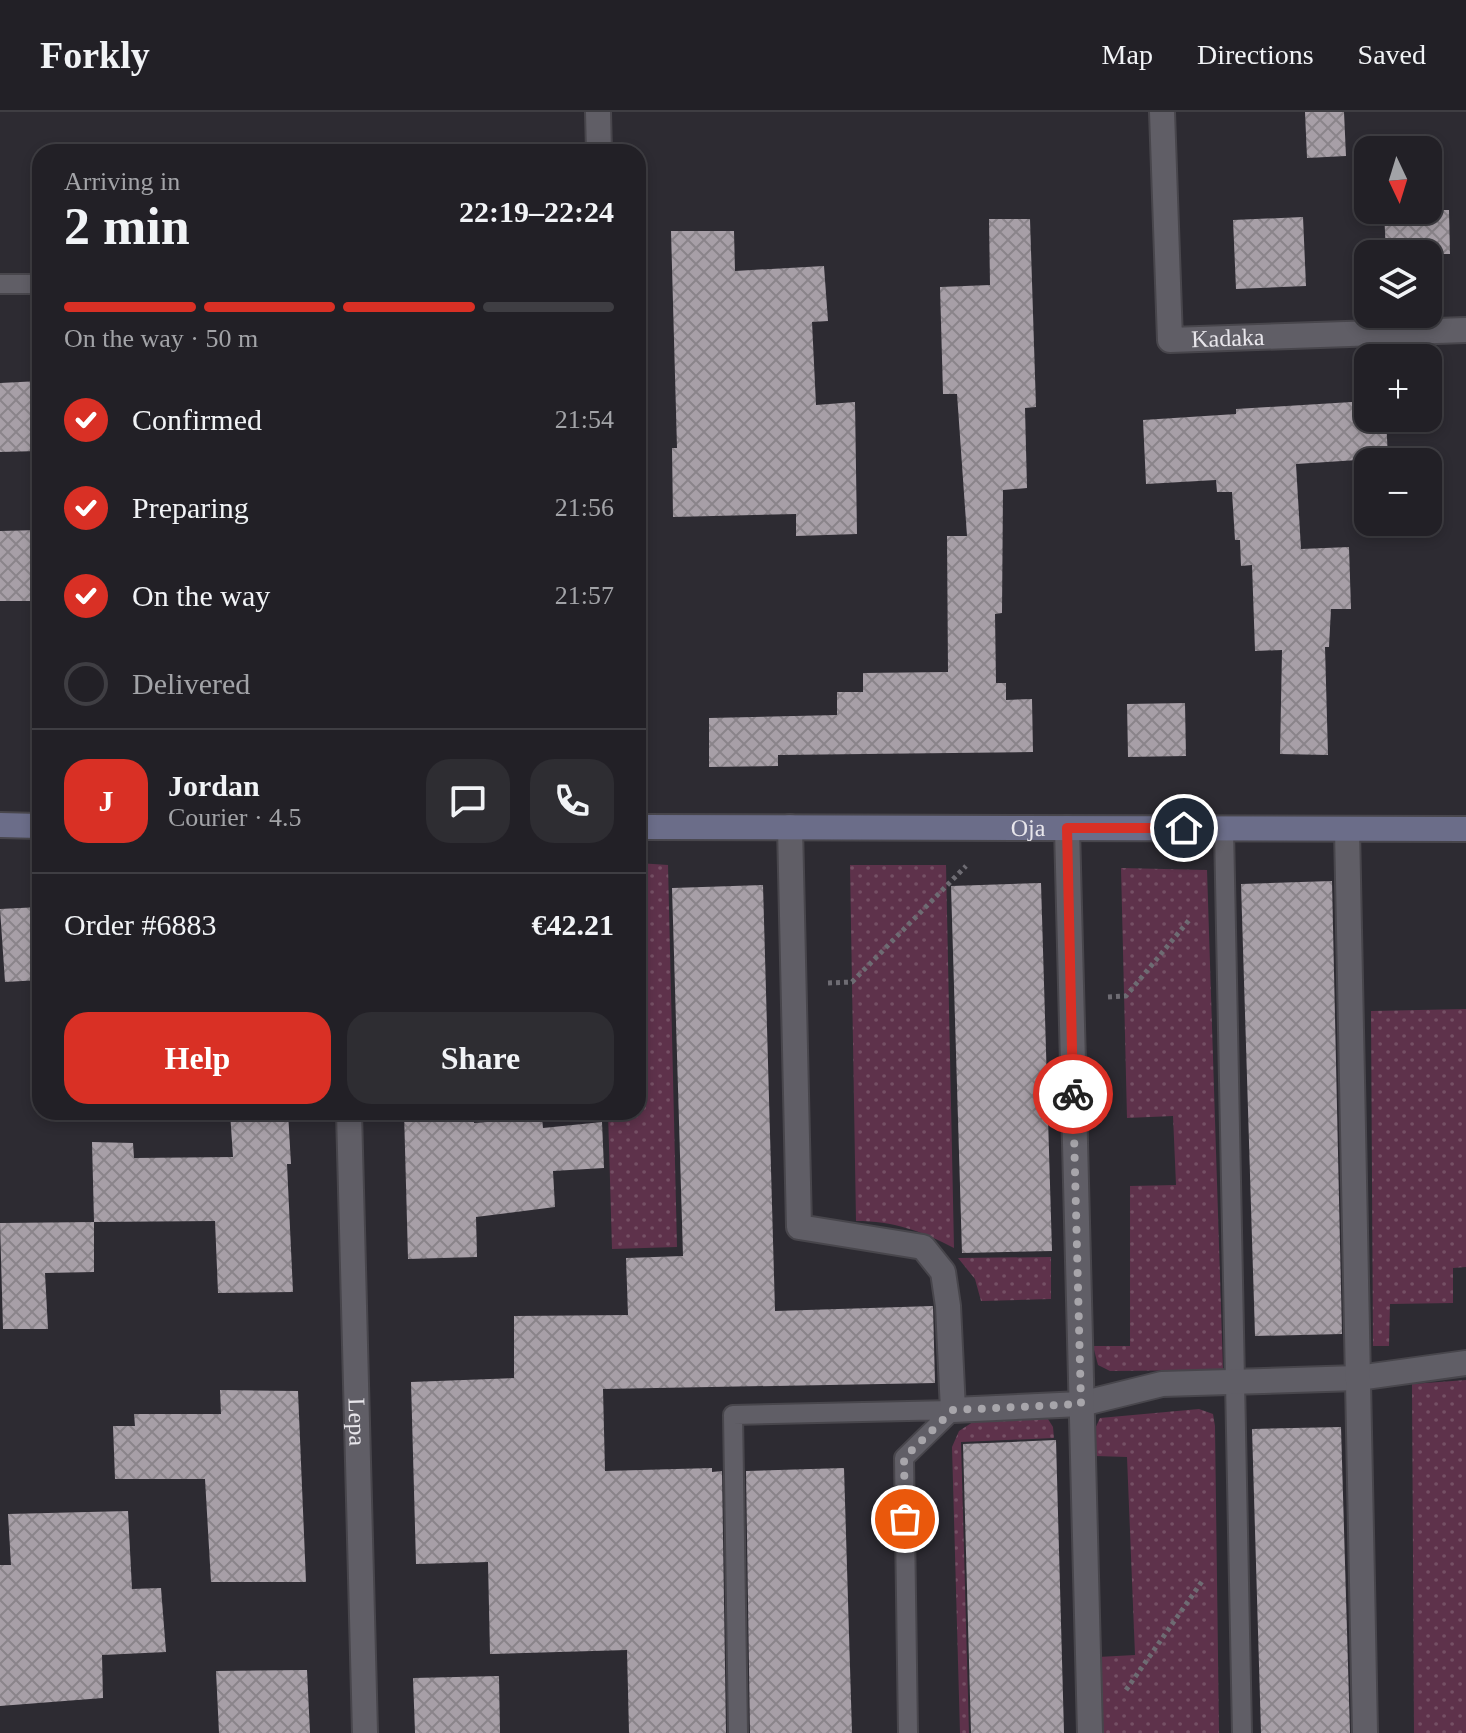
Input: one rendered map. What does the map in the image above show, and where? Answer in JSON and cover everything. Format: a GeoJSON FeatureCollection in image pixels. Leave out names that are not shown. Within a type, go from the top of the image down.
{"type":"FeatureCollection","features":[{"type":"Feature","properties":{"kind":"street"},"geometry":{"type":"LineString","coordinates":[[598,112],[599,144]]}},
{"type":"Feature","properties":{"kind":"street","name":"Kadaka"},"geometry":{"type":"LineString","coordinates":[[1162,112],[1170,340],[1466,330]]}},
{"type":"Feature","properties":{"kind":"street"},"geometry":{"type":"LineString","coordinates":[[0,825],[32,826]]}},
{"type":"Feature","properties":{"kind":"street","name":"Oja"},"geometry":{"type":"LineString","coordinates":[[646,827],[1466,829]]}},
{"type":"Feature","properties":{"kind":"street"},"geometry":{"type":"LineString","coordinates":[[790,827],[799,1227],[923,1247],[943,1272],[948,1306],[953,1410],[1081,1404],[1162,1384],[1358,1378],[1466,1363]]}},
{"type":"Feature","properties":{"kind":"street"},"geometry":{"type":"LineString","coordinates":[[1067,828],[1090,1733]]}},
{"type":"Feature","properties":{"kind":"street"},"geometry":{"type":"LineString","coordinates":[[1347,829],[1365,1733]]}},
{"type":"Feature","properties":{"kind":"street","name":"Lepa"},"geometry":{"type":"LineString","coordinates":[[349,1120],[365,1733]]}},
{"type":"Feature","properties":{"kind":"lane"},"geometry":{"type":"LineString","coordinates":[[0,284],[32,284]]}},
{"type":"Feature","properties":{"kind":"lane"},"geometry":{"type":"LineString","coordinates":[[1224,829],[1242,1733]]}},
{"type":"Feature","properties":{"kind":"lane"},"geometry":{"type":"LineString","coordinates":[[738,1733],[733,1415],[953,1410]]}},
{"type":"Feature","properties":{"kind":"lane"},"geometry":{"type":"LineString","coordinates":[[908,1733],[904,1458],[953,1410]]}},
{"type":"Feature","properties":{"kind":"path"},"geometry":{"type":"LineString","coordinates":[[793,984],[852,982],[975,857]]}},
{"type":"Feature","properties":{"kind":"path"},"geometry":{"type":"LineString","coordinates":[[1071,998],[1126,996],[1225,879]]}},
{"type":"Feature","properties":{"kind":"path"},"geometry":{"type":"LineString","coordinates":[[1123,1695],[1239,1529]]}},
{"type":"Feature","properties":{"kind":"shaded area"},"geometry":{"type":"Polygon","coordinates":[[[646,864],[668,865],[677,1247],[612,1249],[608,1120],[646,1120],[646,864]]]}},
{"type":"Feature","properties":{"kind":"shaded area"},"geometry":{"type":"Polygon","coordinates":[[[850,865],[946,865],[954,1248],[907,1228],[856,1221],[850,865]]]}},
{"type":"Feature","properties":{"kind":"shaded area"},"geometry":{"type":"Polygon","coordinates":[[[1121,868],[1207,870],[1223,1370],[1110,1371],[1098,1365],[1093,1346],[1130,1346],[1130,1186],[1176,1185],[1173,1116],[1127,1118],[1121,868]]]}},
{"type":"Feature","properties":{"kind":"shaded area"},"geometry":{"type":"Polygon","coordinates":[[[1466,1009],[1466,1267],[1453,1268],[1453,1303],[1390,1304],[1389,1346],[1373,1346],[1371,1011],[1466,1009]]]}},
{"type":"Feature","properties":{"kind":"shaded area"},"geometry":{"type":"Polygon","coordinates":[[[1051,1257],[1051,1299],[981,1301],[975,1279],[958,1258],[1051,1257]]]}},
{"type":"Feature","properties":{"kind":"shaded area"},"geometry":{"type":"Polygon","coordinates":[[[1466,1380],[1466,1733],[1414,1733],[1412,1384],[1466,1380]]]}},
{"type":"Feature","properties":{"kind":"shaded area"},"geometry":{"type":"Polygon","coordinates":[[[1199,1409],[1213,1414],[1215,1426],[1219,1733],[1098,1733],[1098,1657],[1135,1655],[1127,1457],[1095,1456],[1093,1433],[1100,1418],[1199,1409]]]}},
{"type":"Feature","properties":{"kind":"shaded area"},"geometry":{"type":"Polygon","coordinates":[[[979,1418],[1048,1419],[1054,1438],[961,1442],[969,1733],[960,1733],[952,1447],[959,1431],[979,1418]]]}},
{"type":"Feature","properties":{"kind":"building"},"geometry":{"type":"Polygon","coordinates":[[[1305,112],[1344,112],[1346,156],[1307,158],[1305,112]]]}},
{"type":"Feature","properties":{"kind":"building"},"geometry":{"type":"Polygon","coordinates":[[[1442,210],[1449,210],[1450,254],[1442,254],[1442,240],[1385,240],[1385,224],[1442,224],[1442,210]]]}},
{"type":"Feature","properties":{"kind":"building"},"geometry":{"type":"Polygon","coordinates":[[[1303,217],[1306,286],[1236,289],[1233,220],[1303,217]]]}},
{"type":"Feature","properties":{"kind":"building"},"geometry":{"type":"Polygon","coordinates":[[[989,219],[1030,219],[1036,407],[1025,408],[1027,488],[1003,490],[1002,613],[995,614],[996,683],[1006,683],[1006,700],[1032,699],[1033,752],[778,755],[778,766],[709,767],[709,718],[837,715],[837,692],[863,692],[863,673],[948,672],[947,536],[967,536],[957,394],[943,394],[940,287],[990,285],[989,219]]]}},
{"type":"Feature","properties":{"kind":"building"},"geometry":{"type":"Polygon","coordinates":[[[671,231],[734,231],[735,271],[824,266],[828,321],[812,322],[816,405],[855,402],[857,534],[796,536],[796,514],[673,517],[672,448],[677,448],[671,231]]]}},
{"type":"Feature","properties":{"kind":"building"},"geometry":{"type":"Polygon","coordinates":[[[32,381],[32,451],[0,452],[0,383],[32,381]]]}},
{"type":"Feature","properties":{"kind":"building"},"geometry":{"type":"Polygon","coordinates":[[[1354,402],[1354,432],[1387,432],[1388,448],[1354,448],[1354,460],[1296,464],[1301,549],[1349,547],[1351,609],[1331,609],[1329,647],[1325,647],[1328,755],[1280,754],[1282,650],[1255,651],[1252,565],[1241,566],[1240,540],[1235,540],[1232,492],[1217,492],[1216,480],[1146,484],[1143,420],[1236,414],[1236,409],[1354,402]]]}},
{"type":"Feature","properties":{"kind":"building"},"geometry":{"type":"Polygon","coordinates":[[[32,530],[32,601],[0,601],[0,531],[32,530]]]}},
{"type":"Feature","properties":{"kind":"building"},"geometry":{"type":"Polygon","coordinates":[[[1185,703],[1186,756],[1128,757],[1127,704],[1185,703]]]}},
{"type":"Feature","properties":{"kind":"building"},"geometry":{"type":"Polygon","coordinates":[[[1332,881],[1342,1334],[1255,1336],[1241,884],[1332,881]]]}},
{"type":"Feature","properties":{"kind":"building"},"geometry":{"type":"Polygon","coordinates":[[[1041,883],[1052,1251],[962,1253],[951,886],[1041,883]]]}},
{"type":"Feature","properties":{"kind":"building"},"geometry":{"type":"Polygon","coordinates":[[[763,885],[775,1311],[933,1306],[935,1383],[603,1389],[605,1471],[712,1468],[712,1472],[722,1471],[726,1733],[629,1733],[627,1650],[490,1654],[488,1562],[416,1564],[411,1382],[514,1378],[514,1316],[628,1315],[626,1258],[683,1256],[672,888],[763,885]]]}},
{"type":"Feature","properties":{"kind":"building"},"geometry":{"type":"Polygon","coordinates":[[[32,907],[32,980],[5,982],[0,909],[32,907]]]}},
{"type":"Feature","properties":{"kind":"building"},"geometry":{"type":"Polygon","coordinates":[[[231,1120],[288,1120],[291,1164],[287,1164],[293,1292],[218,1293],[215,1221],[94,1222],[92,1142],[133,1143],[134,1158],[233,1157],[231,1120]]]}},
{"type":"Feature","properties":{"kind":"building"},"geometry":{"type":"Polygon","coordinates":[[[404,1120],[474,1120],[474,1123],[542,1120],[543,1128],[602,1122],[604,1168],[553,1171],[555,1207],[476,1217],[477,1257],[408,1259],[404,1120]]]}},
{"type":"Feature","properties":{"kind":"building"},"geometry":{"type":"Polygon","coordinates":[[[94,1222],[94,1272],[45,1273],[48,1329],[3,1329],[0,1223],[94,1222]]]}},
{"type":"Feature","properties":{"kind":"building"},"geometry":{"type":"Polygon","coordinates":[[[220,1390],[298,1391],[306,1582],[211,1582],[205,1479],[115,1479],[113,1426],[135,1426],[134,1414],[221,1414],[220,1390]]]}},
{"type":"Feature","properties":{"kind":"building"},"geometry":{"type":"Polygon","coordinates":[[[1341,1427],[1350,1733],[1261,1733],[1252,1429],[1341,1427]]]}},
{"type":"Feature","properties":{"kind":"building"},"geometry":{"type":"Polygon","coordinates":[[[1056,1440],[1064,1733],[971,1733],[963,1444],[1056,1440]]]}},
{"type":"Feature","properties":{"kind":"building"},"geometry":{"type":"Polygon","coordinates":[[[844,1468],[852,1733],[750,1733],[746,1471],[844,1468]]]}},
{"type":"Feature","properties":{"kind":"building"},"geometry":{"type":"Polygon","coordinates":[[[128,1511],[132,1589],[161,1588],[166,1652],[102,1655],[103,1698],[0,1706],[0,1565],[11,1565],[8,1514],[128,1511]]]}},
{"type":"Feature","properties":{"kind":"building"},"geometry":{"type":"Polygon","coordinates":[[[307,1670],[310,1733],[219,1733],[216,1671],[307,1670]]]}},
{"type":"Feature","properties":{"kind":"building"},"geometry":{"type":"Polygon","coordinates":[[[499,1676],[500,1733],[415,1733],[413,1678],[499,1676]]]}},
{"type":"Feature","properties":{"kind":"way so far"},"geometry":{"type":"LineString","coordinates":[[905,1519],[904,1458],[953,1410],[1081,1404],[1073,1094]]}},
{"type":"Feature","properties":{"kind":"route"},"geometry":{"type":"LineString","coordinates":[[1073,1094],[1067,828],[1184,828]]}}]}
